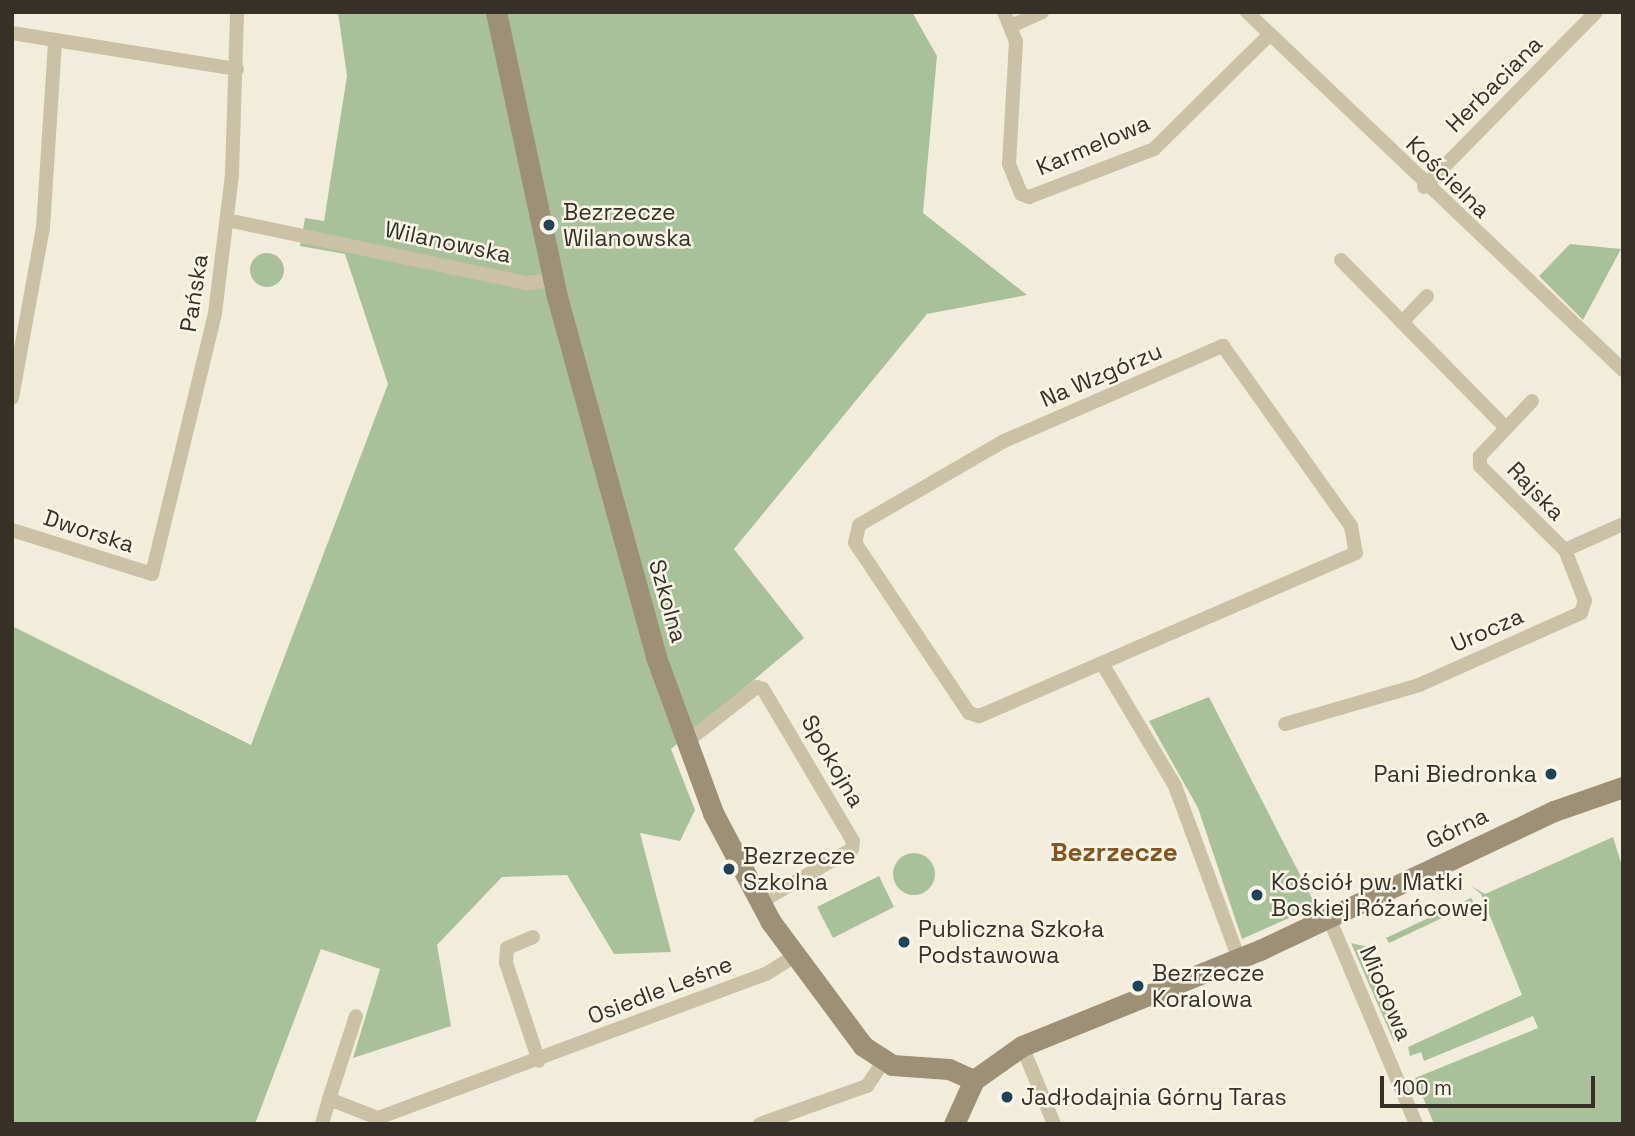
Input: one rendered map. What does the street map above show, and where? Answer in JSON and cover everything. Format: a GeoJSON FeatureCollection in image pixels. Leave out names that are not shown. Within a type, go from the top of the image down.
{"type":"FeatureCollection","features":[{"type":"Feature","properties":{"kind":"street","name":"Pańska"},"geometry":{"type":"LineString","coordinates":[[152,575],[197,409],[227,220],[237,69],[237,12]]}},
{"type":"Feature","properties":{"kind":"street","name":"Szkolna"},"geometry":{"type":"LineString","coordinates":[[496,12],[552,281],[685,743],[759,903],[858,1041],[883,1062]]}},
{"type":"Feature","properties":{"kind":"street","name":"Karmelowa"},"geometry":{"type":"LineString","coordinates":[[1004,12],[1012,26],[1017,49],[1009,164],[1021,194],[1029,197],[1154,149],[1269,35]]}},
{"type":"Feature","properties":{"kind":"street"},"geometry":{"type":"LineString","coordinates":[[1012,26],[1042,12]]}},
{"type":"Feature","properties":{"kind":"street","name":"Kościelna"},"geometry":{"type":"LineString","coordinates":[[1247,12],[1424,187],[1623,370]]}},
{"type":"Feature","properties":{"kind":"street","name":"Herbaciana"},"geometry":{"type":"LineString","coordinates":[[1424,187],[1596,12]]}},
{"type":"Feature","properties":{"kind":"street"},"geometry":{"type":"LineString","coordinates":[[12,33],[237,69]]}},
{"type":"Feature","properties":{"kind":"street"},"geometry":{"type":"LineString","coordinates":[[12,398],[43,228],[55,40]]}},
{"type":"Feature","properties":{"kind":"street","name":"Wilanowska"},"geometry":{"type":"LineString","coordinates":[[227,220],[334,239],[526,283],[552,281]]}},
{"type":"Feature","properties":{"kind":"street","name":"Rajska"},"geometry":{"type":"LineString","coordinates":[[1341,260],[1506,428]]}},
{"type":"Feature","properties":{"kind":"street"},"geometry":{"type":"LineString","coordinates":[[1402,322],[1427,296]]}},
{"type":"Feature","properties":{"kind":"street","name":"Na Wzgórzu"},"geometry":{"type":"LineString","coordinates":[[1223,346],[1231,349],[1351,526],[1356,553],[1102,664],[979,716],[969,713],[855,543],[859,524],[1004,441],[1223,346]]}},
{"type":"Feature","properties":{"kind":"street","name":"Rajska"},"geometry":{"type":"LineString","coordinates":[[1532,401],[1480,456],[1480,466],[1565,550]]}},
{"type":"Feature","properties":{"kind":"street"},"geometry":{"type":"LineString","coordinates":[[1565,550],[1623,524]]}},
{"type":"Feature","properties":{"kind":"street","name":"Dworska"},"geometry":{"type":"LineString","coordinates":[[12,530],[152,575]]}},
{"type":"Feature","properties":{"kind":"street","name":"Urocza"},"geometry":{"type":"LineString","coordinates":[[1285,724],[1419,685],[1581,613],[1585,601],[1565,550]]}},
{"type":"Feature","properties":{"kind":"street"},"geometry":{"type":"LineString","coordinates":[[1102,664],[1175,786],[1239,959]]}},
{"type":"Feature","properties":{"kind":"street","name":"Spokojna"},"geometry":{"type":"LineString","coordinates":[[685,743],[757,687],[763,689],[853,841],[852,849],[759,903]]}},
{"type":"Feature","properties":{"kind":"street","name":"Górna"},"geometry":{"type":"LineString","coordinates":[[974,1080],[1022,1046],[1239,959],[1554,811],[1623,787]]}},
{"type":"Feature","properties":{"kind":"street","name":"Miodowa"},"geometry":{"type":"LineString","coordinates":[[1329,918],[1416,1124]]}},
{"type":"Feature","properties":{"kind":"street"},"geometry":{"type":"LineString","coordinates":[[533,937],[507,948],[506,963],[539,1060]]}},
{"type":"Feature","properties":{"kind":"street","name":"Osiedle Leśne"},"geometry":{"type":"LineString","coordinates":[[329,1099],[377,1121],[766,974],[795,956]]}},
{"type":"Feature","properties":{"kind":"street"},"geometry":{"type":"LineString","coordinates":[[322,1124],[356,1016]]}},
{"type":"Feature","properties":{"kind":"street"},"geometry":{"type":"LineString","coordinates":[[1022,1046],[1054,1124]]}},
{"type":"Feature","properties":{"kind":"street"},"geometry":{"type":"LineString","coordinates":[[760,1124],[867,1086],[883,1062],[949,1069],[974,1080],[954,1124]]}},
{"type":"Feature","properties":{"kind":"green space"},"geometry":{"type":"Polygon","coordinates":[[[338,12],[912,12],[937,56],[923,213],[1027,295],[927,314],[734,549],[804,638],[671,749],[695,810],[680,841],[640,833],[671,952],[614,954],[567,875],[502,877],[437,945],[451,1026],[353,1058],[380,969],[321,949],[255,1124],[12,1124],[12,626],[251,745],[388,384],[345,254],[300,246],[305,218],[324,221],[347,76],[338,12]]]}},
{"type":"Feature","properties":{"kind":"green space"},"geometry":{"type":"Polygon","coordinates":[[[1570,244],[1621,249],[1583,320],[1539,276],[1570,244]]]}},
{"type":"Feature","properties":{"kind":"green space"},"geometry":{"type":"Polygon","coordinates":[[[267,253],[279,258],[284,270],[279,282],[267,287],[255,282],[250,270],[255,258],[267,253]]]}},
{"type":"Feature","properties":{"kind":"green space"},"geometry":{"type":"Polygon","coordinates":[[[1209,697],[1316,906],[1242,939],[1198,808],[1149,721],[1209,697]]]}},
{"type":"Feature","properties":{"kind":"green space"},"geometry":{"type":"Polygon","coordinates":[[[1613,837],[1623,869],[1623,1124],[1434,1124],[1415,1078],[1538,1028],[1533,1016],[1424,1061],[1421,1052],[1410,1056],[1408,1047],[1522,995],[1481,894],[1471,886],[1485,894],[1613,837]]]}},
{"type":"Feature","properties":{"kind":"green space"},"geometry":{"type":"Polygon","coordinates":[[[914,853],[929,859],[935,874],[929,889],[914,895],[899,889],[893,874],[899,859],[914,853]]]}},
{"type":"Feature","properties":{"kind":"green space"},"geometry":{"type":"Polygon","coordinates":[[[879,876],[894,907],[833,938],[817,907],[879,876]]]}},
{"type":"Feature","properties":{"kind":"green space"},"geometry":{"type":"Polygon","coordinates":[[[1471,898],[1474,903],[1389,943],[1386,938],[1471,898]]]}},
{"type":"Feature","properties":{"kind":"green space"},"geometry":{"type":"Polygon","coordinates":[[[1351,943],[1376,949],[1363,956],[1394,1014],[1388,1017],[1395,1044],[1351,943]]]}},
{"type":"Feature","properties":{"kind":"place","name":"Bezrzecze Wilanowska"},"geometry":{"type":"Point","coordinates":[549,225]}},
{"type":"Feature","properties":{"kind":"place","name":"Pani Biedronka"},"geometry":{"type":"Point","coordinates":[1551,774]}},
{"type":"Feature","properties":{"kind":"place","name":"Bezrzecze Szkolna"},"geometry":{"type":"Point","coordinates":[729,869]}},
{"type":"Feature","properties":{"kind":"place","name":"Kościół pw. Matki Boskiej Różańcowej"},"geometry":{"type":"Point","coordinates":[1257,895]}},
{"type":"Feature","properties":{"kind":"place","name":"Publiczna Szkoła Podstawowa"},"geometry":{"type":"Point","coordinates":[904,942]}},
{"type":"Feature","properties":{"kind":"place","name":"Bezrzecze Koralowa"},"geometry":{"type":"Point","coordinates":[1138,986]}},
{"type":"Feature","properties":{"kind":"place","name":"Jadłodajnia Górny Taras"},"geometry":{"type":"Point","coordinates":[1007,1097]}},
{"type":"Feature","properties":{"kind":"district","name":"Bezrzecze"},"geometry":{"type":"Point","coordinates":[1114,853]}}]}
